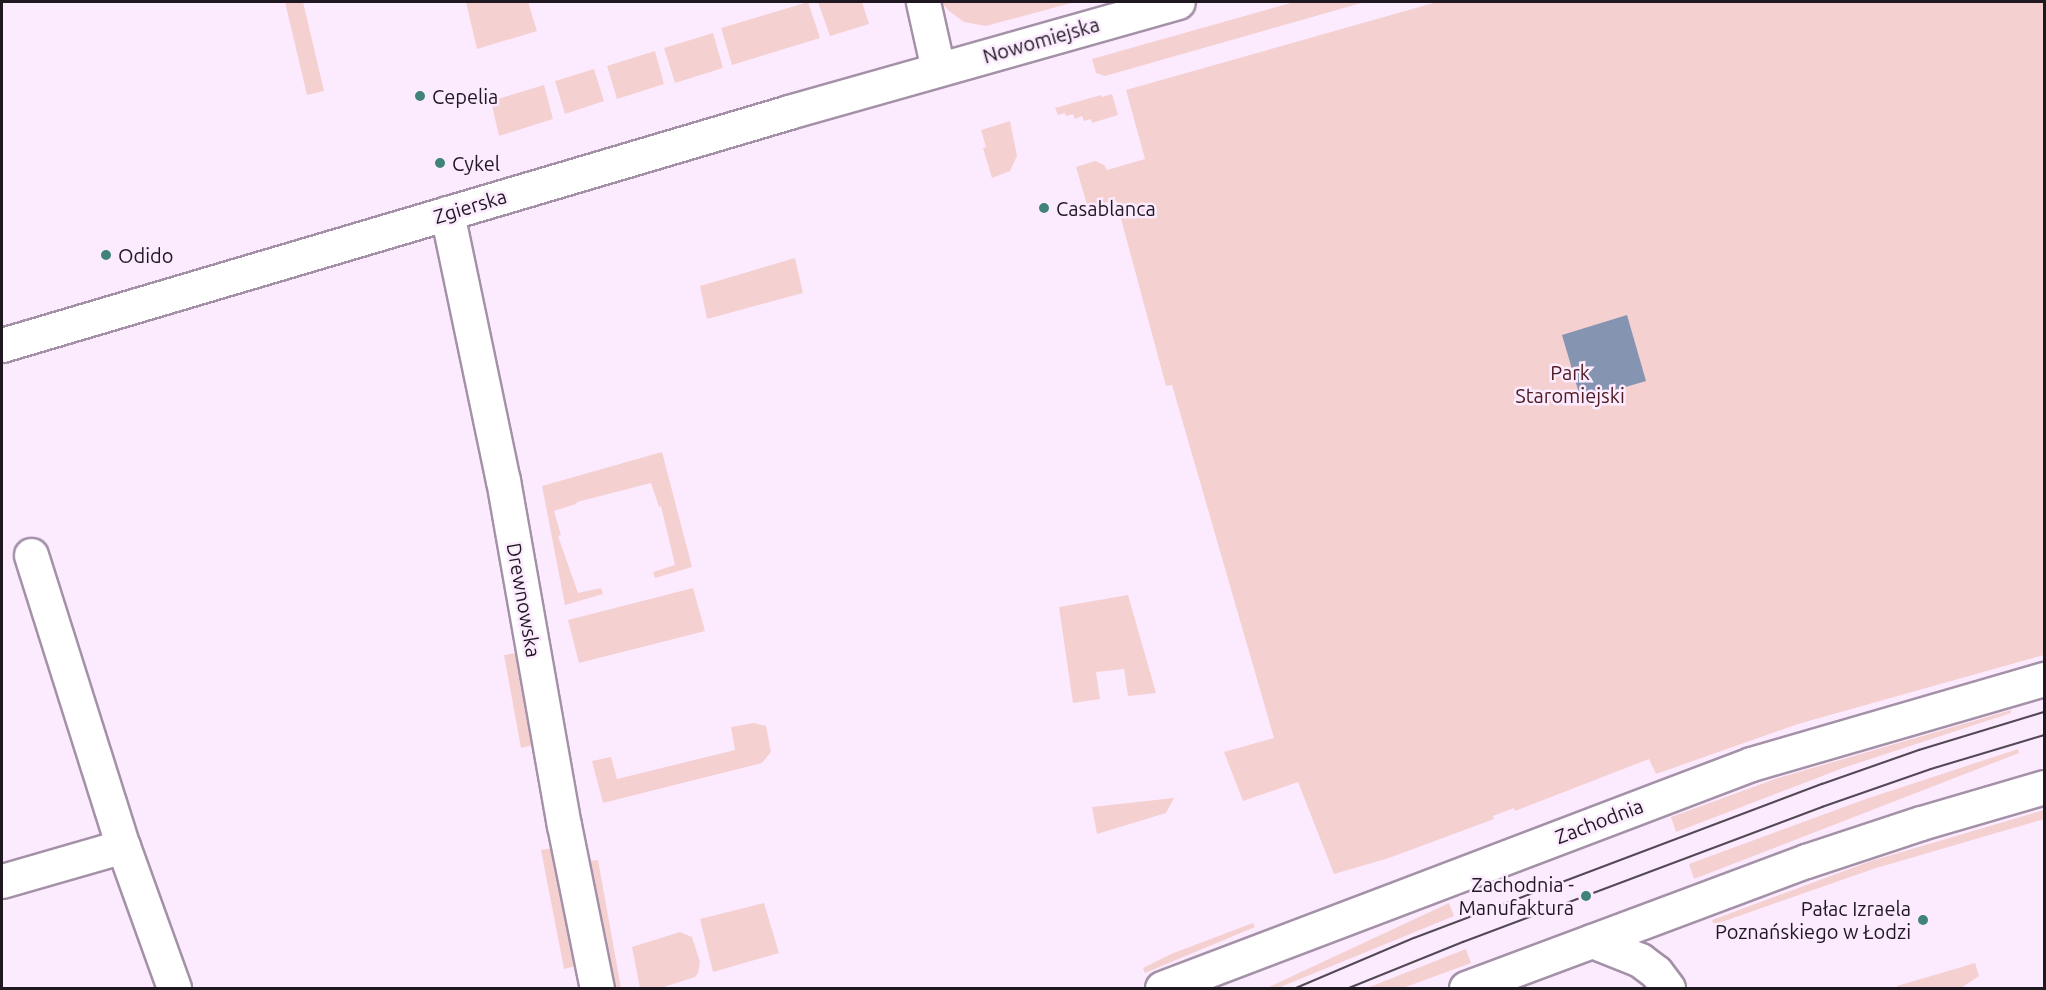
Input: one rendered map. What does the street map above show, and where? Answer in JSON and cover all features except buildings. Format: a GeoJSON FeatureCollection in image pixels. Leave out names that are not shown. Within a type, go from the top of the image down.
{"type":"FeatureCollection","features":[{"type":"Feature","properties":{"kind":"street"},"geometry":{"type":"LineString","coordinates":[[923,2],[938,69]]}},
{"type":"Feature","properties":{"kind":"street","name":"Nowomiejska"},"geometry":{"type":"LineString","coordinates":[[938,69],[1178,2]]}},
{"type":"Feature","properties":{"kind":"street","name":"Zgierska"},"geometry":{"type":"LineString","coordinates":[[2,345],[938,69]]}},
{"type":"Feature","properties":{"kind":"street","name":"Drewnowska"},"geometry":{"type":"LineString","coordinates":[[447,213],[503,480],[564,825],[597,988]]}},
{"type":"Feature","properties":{"kind":"street"},"geometry":{"type":"LineString","coordinates":[[32,555],[123,846],[174,988]]}},
{"type":"Feature","properties":{"kind":"street","name":"Zachodnia"},"geometry":{"type":"LineString","coordinates":[[1162,988],[1751,764],[2044,679]]}},
{"type":"Feature","properties":{"kind":"street"},"geometry":{"type":"LineString","coordinates":[[1466,988],[1806,861],[1911,826],[2044,787]]}},
{"type":"Feature","properties":{"kind":"street"},"geometry":{"type":"LineString","coordinates":[[2,881],[123,846]]}},
{"type":"Feature","properties":{"kind":"street"},"geometry":{"type":"LineString","coordinates":[[1592,941],[1640,960],[1656,972],[1668,988]]}},
{"type":"Feature","properties":{"kind":"green space"},"geometry":{"type":"Polygon","coordinates":[[[285,2],[303,2],[324,91],[307,95],[285,2]]]}},
{"type":"Feature","properties":{"kind":"green space"},"geometry":{"type":"Polygon","coordinates":[[[466,2],[528,2],[537,31],[477,49],[466,2]]]}},
{"type":"Feature","properties":{"kind":"green space"},"geometry":{"type":"Polygon","coordinates":[[[808,2],[820,38],[732,65],[721,28],[808,2]]]}},
{"type":"Feature","properties":{"kind":"green space"},"geometry":{"type":"Polygon","coordinates":[[[818,2],[862,2],[869,24],[830,36],[818,2]]]}},
{"type":"Feature","properties":{"kind":"green space"},"geometry":{"type":"Polygon","coordinates":[[[941,2],[1075,2],[986,26],[964,22],[941,2]]]}},
{"type":"Feature","properties":{"kind":"green space"},"geometry":{"type":"Polygon","coordinates":[[[1294,2],[1365,2],[1105,76],[1096,73],[1092,59],[1294,2]]]}},
{"type":"Feature","properties":{"kind":"green space","name":"Park Staromiejski"},"geometry":{"type":"Polygon","coordinates":[[[1437,2],[2044,2],[2044,655],[1798,724],[1656,774],[1649,759],[1515,811],[1514,808],[1493,816],[1494,819],[1389,858],[1334,874],[1298,782],[1243,801],[1224,752],[1274,738],[1172,385],[1166,386],[1116,200],[1088,208],[1076,167],[1095,161],[1104,165],[1107,170],[1145,159],[1126,90],[1437,2]]]}},
{"type":"Feature","properties":{"kind":"green space"},"geometry":{"type":"Polygon","coordinates":[[[713,33],[723,68],[675,83],[664,48],[713,33]]]}},
{"type":"Feature","properties":{"kind":"green space"},"geometry":{"type":"Polygon","coordinates":[[[655,51],[664,84],[617,99],[607,66],[655,51]]]}},
{"type":"Feature","properties":{"kind":"green space"},"geometry":{"type":"Polygon","coordinates":[[[594,69],[604,101],[565,114],[555,81],[594,69]]]}},
{"type":"Feature","properties":{"kind":"green space"},"geometry":{"type":"Polygon","coordinates":[[[544,85],[553,119],[499,136],[491,101],[544,85]]]}},
{"type":"Feature","properties":{"kind":"green space"},"geometry":{"type":"Polygon","coordinates":[[[1112,94],[1118,115],[1092,123],[1091,119],[1084,121],[1082,116],[1075,119],[1073,114],[1058,115],[1055,108],[1101,95],[1102,97],[1112,94]]]}},
{"type":"Feature","properties":{"kind":"green space"},"geometry":{"type":"Polygon","coordinates":[[[1010,121],[1017,156],[1010,171],[992,178],[983,148],[986,147],[981,130],[1010,121]]]}},
{"type":"Feature","properties":{"kind":"green space"},"geometry":{"type":"Polygon","coordinates":[[[795,258],[803,293],[707,319],[700,286],[795,258]]]}},
{"type":"Feature","properties":{"kind":"green space"},"geometry":{"type":"Polygon","coordinates":[[[662,452],[692,567],[655,578],[653,572],[675,565],[661,506],[659,507],[651,483],[577,502],[554,511],[561,535],[558,536],[578,593],[601,588],[603,594],[565,605],[542,486],[662,452]]]}},
{"type":"Feature","properties":{"kind":"green space"},"geometry":{"type":"Polygon","coordinates":[[[693,588],[705,631],[579,663],[568,620],[693,588]]]}},
{"type":"Feature","properties":{"kind":"green space"},"geometry":{"type":"Polygon","coordinates":[[[1128,595],[1156,693],[1128,696],[1124,669],[1096,672],[1100,699],[1073,703],[1059,607],[1128,595]]]}},
{"type":"Feature","properties":{"kind":"green space"},"geometry":{"type":"Polygon","coordinates":[[[515,653],[533,745],[521,748],[504,655],[515,653]]]}},
{"type":"Feature","properties":{"kind":"green space"},"geometry":{"type":"Polygon","coordinates":[[[2011,710],[2011,713],[1843,768],[1676,832],[1671,817],[1775,779],[2011,710]]]}},
{"type":"Feature","properties":{"kind":"green space"},"geometry":{"type":"Polygon","coordinates":[[[754,723],[766,726],[771,752],[762,763],[603,803],[592,761],[611,757],[617,779],[735,750],[731,727],[754,723]]]}},
{"type":"Feature","properties":{"kind":"green space"},"geometry":{"type":"Polygon","coordinates":[[[2018,749],[2019,753],[1694,879],[1689,864],[1863,800],[2018,749]]]}},
{"type":"Feature","properties":{"kind":"green space"},"geometry":{"type":"Polygon","coordinates":[[[1174,798],[1166,813],[1097,834],[1092,807],[1174,798]]]}},
{"type":"Feature","properties":{"kind":"green space"},"geometry":{"type":"Polygon","coordinates":[[[2044,810],[2044,819],[1873,869],[1719,923],[1713,923],[1712,920],[1871,861],[2044,810]]]}},
{"type":"Feature","properties":{"kind":"green space"},"geometry":{"type":"Polygon","coordinates":[[[553,848],[576,966],[564,969],[541,850],[553,848]]]}},
{"type":"Feature","properties":{"kind":"green space"},"geometry":{"type":"Polygon","coordinates":[[[598,860],[621,988],[613,988],[589,861],[598,860]]]}},
{"type":"Feature","properties":{"kind":"green space"},"geometry":{"type":"Polygon","coordinates":[[[764,903],[779,953],[713,972],[700,919],[764,903]]]}},
{"type":"Feature","properties":{"kind":"green space"},"geometry":{"type":"Polygon","coordinates":[[[1449,903],[1454,916],[1278,988],[1267,988],[1449,903]]]}},
{"type":"Feature","properties":{"kind":"green space"},"geometry":{"type":"Polygon","coordinates":[[[1253,923],[1255,927],[1145,973],[1143,968],[1171,954],[1253,923]]]}},
{"type":"Feature","properties":{"kind":"green space"},"geometry":{"type":"Polygon","coordinates":[[[680,932],[692,937],[700,962],[698,973],[695,977],[661,988],[640,988],[632,947],[680,932]]]}},
{"type":"Feature","properties":{"kind":"green space"},"geometry":{"type":"Polygon","coordinates":[[[1466,949],[1471,963],[1403,988],[1367,988],[1466,949]]]}},
{"type":"Feature","properties":{"kind":"green space"},"geometry":{"type":"Polygon","coordinates":[[[1975,963],[1979,976],[1961,988],[1897,988],[1897,986],[1975,963]]]}},
{"type":"Feature","properties":{"kind":"water"},"geometry":{"type":"Polygon","coordinates":[[[1627,315],[1646,381],[1581,400],[1562,335],[1627,315]]]}},
{"type":"Feature","properties":{"kind":"tram line"},"geometry":{"type":"LineString","coordinates":[[1296,988],[1414,938],[1822,784],[1919,750],[2044,712]]}},
{"type":"Feature","properties":{"kind":"tram line"},"geometry":{"type":"LineString","coordinates":[[1349,988],[1463,942],[1822,807],[1931,769],[2044,735]]}},
{"type":"Feature","properties":{"kind":"place","name":"Cepelia"},"geometry":{"type":"Point","coordinates":[420,96]}},
{"type":"Feature","properties":{"kind":"place","name":"Cykel"},"geometry":{"type":"Point","coordinates":[440,163]}},
{"type":"Feature","properties":{"kind":"place","name":"Casablanca"},"geometry":{"type":"Point","coordinates":[1044,208]}},
{"type":"Feature","properties":{"kind":"place","name":"Odido"},"geometry":{"type":"Point","coordinates":[106,255]}},
{"type":"Feature","properties":{"kind":"place","name":"Zachodnia - Manufaktura"},"geometry":{"type":"Point","coordinates":[1586,896]}},
{"type":"Feature","properties":{"kind":"place","name":"Pałac Izraela Poznańskiego w Łodzi"},"geometry":{"type":"Point","coordinates":[1923,920]}}]}
